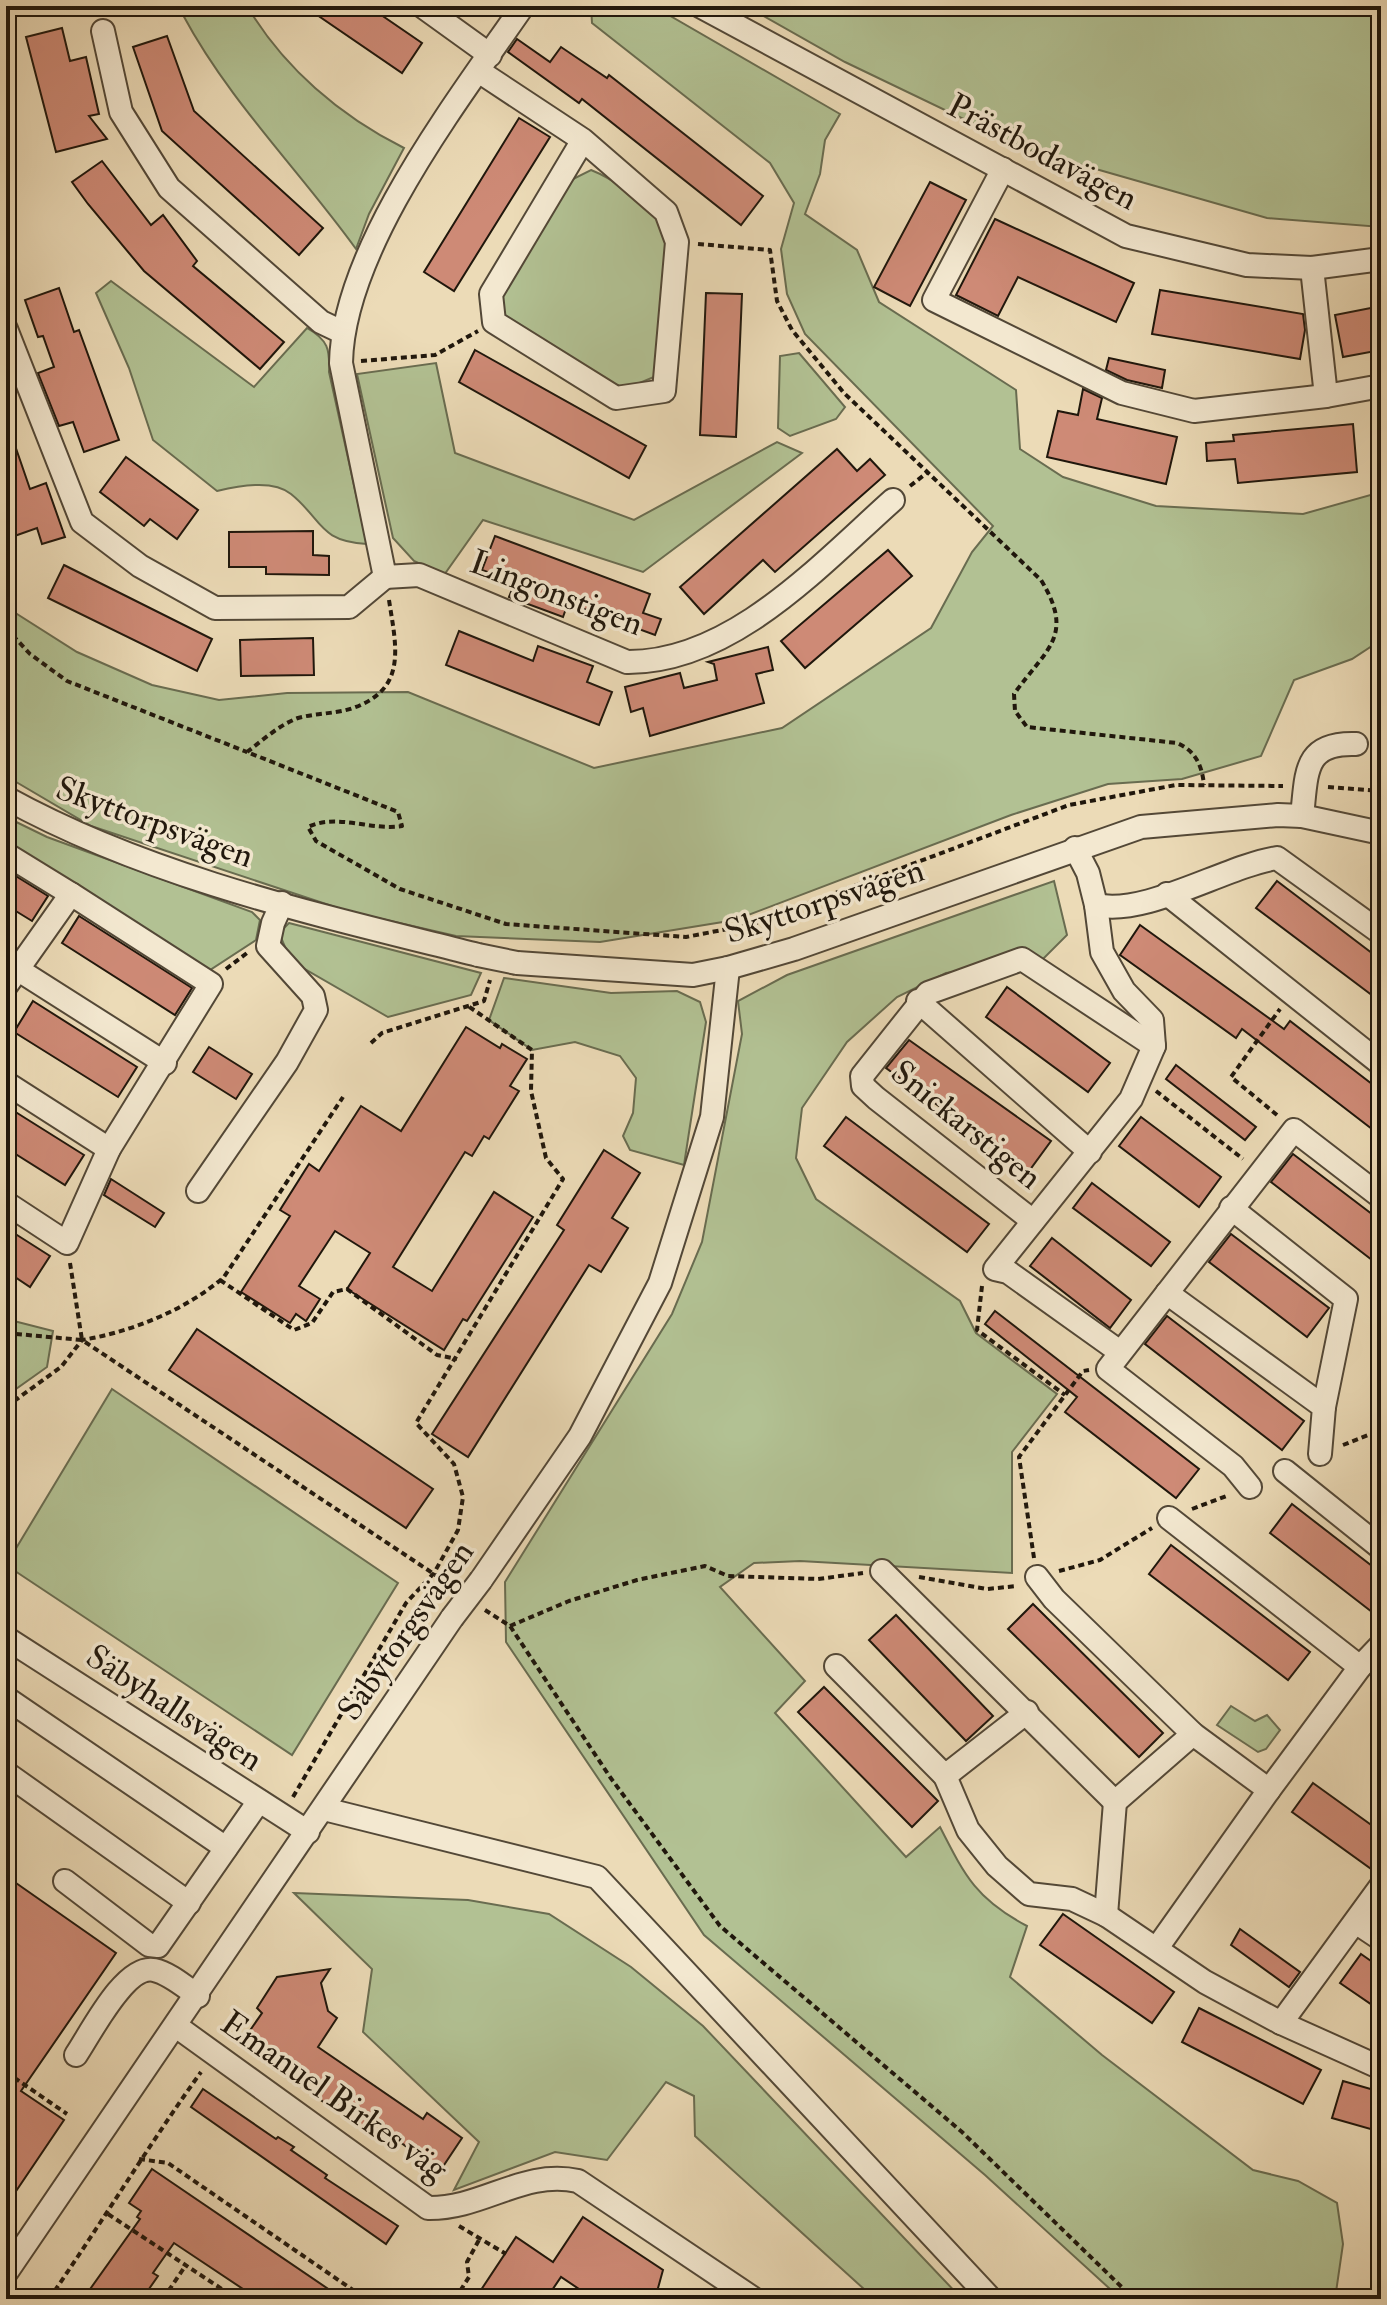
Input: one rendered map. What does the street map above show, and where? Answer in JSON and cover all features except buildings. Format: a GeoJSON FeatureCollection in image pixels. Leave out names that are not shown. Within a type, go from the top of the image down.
{"type":"FeatureCollection","features":[{"type":"Feature","properties":{"kind":"street"},"geometry":{"type":"LineString","coordinates":[[422,6],[485,63],[583,140],[666,212],[677,242],[664,391],[616,398],[494,322],[491,294],[583,140]]}},
{"type":"Feature","properties":{"kind":"street"},"geometry":{"type":"LineString","coordinates":[[6,329],[82,522],[140,566],[215,608],[349,607],[385,577],[341,363],[342,332],[373,245],[405,185],[523,6]]}},
{"type":"Feature","properties":{"kind":"street","name":"Prästbodavägen"},"geometry":{"type":"LineString","coordinates":[[700,6],[1126,236],[1247,265],[1312,268],[1381,259]]}},
{"type":"Feature","properties":{"kind":"street"},"geometry":{"type":"LineString","coordinates":[[103,31],[121,112],[169,188],[321,322],[342,332]]}},
{"type":"Feature","properties":{"kind":"street"},"geometry":{"type":"LineString","coordinates":[[1003,169],[934,300],[1122,393],[1194,411],[1326,396],[1381,386]]}},
{"type":"Feature","properties":{"kind":"street"},"geometry":{"type":"LineString","coordinates":[[1312,268],[1326,396]]}},
{"type":"Feature","properties":{"kind":"street","name":"Lingonstigen"},"geometry":{"type":"LineString","coordinates":[[385,577],[419,575],[627,662],[660,663],[732,635],[893,500]]}},
{"type":"Feature","properties":{"kind":"street"},"geometry":{"type":"LineString","coordinates":[[1302,816],[1310,761],[1321,748],[1335,743],[1356,744]]}},
{"type":"Feature","properties":{"kind":"street","name":"Skyttorpsvägen"},"geometry":{"type":"LineString","coordinates":[[6,798],[108,847],[282,903],[478,955],[517,963],[693,975],[809,944],[1141,827],[1217,819],[1302,816],[1381,833]]}},
{"type":"Feature","properties":{"kind":"street"},"geometry":{"type":"LineString","coordinates":[[1075,848],[1088,873],[1102,952],[1124,991],[1152,1020],[1154,1046]]}},
{"type":"Feature","properties":{"kind":"street"},"geometry":{"type":"LineString","coordinates":[[6,854],[211,984],[165,1063],[109,1149],[67,1243],[6,1203]]}},
{"type":"Feature","properties":{"kind":"street"},"geometry":{"type":"LineString","coordinates":[[1096,905],[1122,906],[1277,858],[1381,933]]}},
{"type":"Feature","properties":{"kind":"street"},"geometry":{"type":"LineString","coordinates":[[71,894],[10,972],[165,1063]]}},
{"type":"Feature","properties":{"kind":"street"},"geometry":{"type":"LineString","coordinates":[[1167,894],[1381,1064]]}},
{"type":"Feature","properties":{"kind":"street","name":"Skyttorpsvägen"},"geometry":{"type":"LineString","coordinates":[[268,946],[282,903]]}},
{"type":"Feature","properties":{"kind":"street"},"geometry":{"type":"LineString","coordinates":[[198,1191],[287,1062],[316,1010],[313,996],[268,946]]}},
{"type":"Feature","properties":{"kind":"street","name":"Snickarstigen"},"geometry":{"type":"LineString","coordinates":[[995,1269],[1131,1099],[1154,1046],[1022,959],[928,993],[918,1001],[862,1076],[863,1086],[1033,1221]]}},
{"type":"Feature","properties":{"kind":"street","name":"Säbytorgsvägen"},"geometry":{"type":"LineString","coordinates":[[6,2273],[198,1996],[452,1618],[477,1590],[580,1436],[660,1283],[712,1117],[728,968]]}},
{"type":"Feature","properties":{"kind":"street","name":"Snickarstigen"},"geometry":{"type":"LineString","coordinates":[[918,1001],[1090,1152]]}},
{"type":"Feature","properties":{"kind":"street"},"geometry":{"type":"LineString","coordinates":[[6,1083],[109,1149]]}},
{"type":"Feature","properties":{"kind":"street"},"geometry":{"type":"LineString","coordinates":[[1114,1360],[1294,1130],[1381,1197]]}},
{"type":"Feature","properties":{"kind":"street"},"geometry":{"type":"LineString","coordinates":[[1231,1208],[1346,1299],[1324,1407],[1320,1454]]}},
{"type":"Feature","properties":{"kind":"street"},"geometry":{"type":"LineString","coordinates":[[995,1269],[1008,1272],[1114,1360],[1233,1466],[1250,1487]]}},
{"type":"Feature","properties":{"kind":"street"},"geometry":{"type":"LineString","coordinates":[[1167,1293],[1324,1407]]}},
{"type":"Feature","properties":{"kind":"street"},"geometry":{"type":"LineString","coordinates":[[1285,1471],[1381,1548]]}},
{"type":"Feature","properties":{"kind":"street"},"geometry":{"type":"LineString","coordinates":[[1169,1518],[1360,1667]]}},
{"type":"Feature","properties":{"kind":"street"},"geometry":{"type":"LineString","coordinates":[[882,1571],[1115,1802]]}},
{"type":"Feature","properties":{"kind":"street"},"geometry":{"type":"LineString","coordinates":[[1037,1577],[1054,1599],[1193,1734],[1269,1790]]}},
{"type":"Feature","properties":{"kind":"street","name":"Säbyhallsvägen"},"geometry":{"type":"LineString","coordinates":[[6,1638],[308,1832]]}},
{"type":"Feature","properties":{"kind":"street"},"geometry":{"type":"LineString","coordinates":[[1157,1948],[1269,1790],[1360,1667],[1381,1645]]}},
{"type":"Feature","properties":{"kind":"street"},"geometry":{"type":"LineString","coordinates":[[836,1666],[945,1776],[968,1830],[997,1866],[1029,1894],[1072,1899],[1106,1915],[1205,1982],[1281,2023],[1381,2068]]}},
{"type":"Feature","properties":{"kind":"street"},"geometry":{"type":"LineString","coordinates":[[6,1698],[226,1848]]}},
{"type":"Feature","properties":{"kind":"street"},"geometry":{"type":"LineString","coordinates":[[945,1776],[1027,1712]]}},
{"type":"Feature","properties":{"kind":"street"},"geometry":{"type":"LineString","coordinates":[[1106,1915],[1115,1802],[1193,1734]]}},
{"type":"Feature","properties":{"kind":"street"},"geometry":{"type":"LineString","coordinates":[[6,1773],[189,1903]]}},
{"type":"Feature","properties":{"kind":"street"},"geometry":{"type":"LineString","coordinates":[[65,1881],[149,1945],[161,1944],[259,1801]]}},
{"type":"Feature","properties":{"kind":"street"},"geometry":{"type":"LineString","coordinates":[[324,1809],[597,1877],[991,2299]]}},
{"type":"Feature","properties":{"kind":"street"},"geometry":{"type":"LineString","coordinates":[[1281,2023],[1357,1923],[1381,1886]]}},
{"type":"Feature","properties":{"kind":"street"},"geometry":{"type":"LineString","coordinates":[[1357,1923],[1381,1939]]}},
{"type":"Feature","properties":{"kind":"street"},"geometry":{"type":"LineString","coordinates":[[76,2055],[129,1976],[143,1968],[157,1970],[198,1996]]}},
{"type":"Feature","properties":{"kind":"street","name":"Emanuel Birkes väg"},"geometry":{"type":"LineString","coordinates":[[176,2026],[428,2208],[454,2208],[535,2179],[555,2176],[578,2181],[754,2299]]}},
{"type":"Feature","properties":{"kind":"path"},"geometry":{"type":"LineString","coordinates":[[677,242],[770,250],[777,301],[800,341],[844,393],[1041,580],[1055,602],[1059,620],[1057,634],[1014,694],[1019,720],[1027,727],[1177,743],[1193,753],[1203,767],[1204,785]]}},
{"type":"Feature","properties":{"kind":"path"},"geometry":{"type":"LineString","coordinates":[[341,363],[435,355],[494,322]]}},
{"type":"Feature","properties":{"kind":"path"},"geometry":{"type":"LineString","coordinates":[[247,752],[298,718],[353,708],[380,694],[388,685],[394,675],[394,638],[385,577]]}},
{"type":"Feature","properties":{"kind":"path"},"geometry":{"type":"LineString","coordinates":[[6,628],[30,654],[67,681],[398,812],[402,826],[388,828],[323,820],[308,827],[316,841],[400,889],[506,924],[686,937],[753,924],[1069,805],[1146,788],[1306,786],[1381,791]]}},
{"type":"Feature","properties":{"kind":"path"},"geometry":{"type":"LineString","coordinates":[[502,937],[506,924]]}},
{"type":"Feature","properties":{"kind":"path"},"geometry":{"type":"LineString","coordinates":[[211,984],[233,961],[268,946]]}},
{"type":"Feature","properties":{"kind":"path"},"geometry":{"type":"LineString","coordinates":[[371,1043],[382,1033],[484,1001],[491,975]]}},
{"type":"Feature","properties":{"kind":"path"},"geometry":{"type":"LineString","coordinates":[[1291,994],[1231,1077],[1294,1130]]}},
{"type":"Feature","properties":{"kind":"path"},"geometry":{"type":"LineString","coordinates":[[282,1817],[406,1603],[434,1573],[458,1530],[463,1497],[454,1464],[416,1423],[563,1179],[546,1158],[531,1091],[532,1050],[468,1006]]}},
{"type":"Feature","properties":{"kind":"path"},"geometry":{"type":"LineString","coordinates":[[1141,1079],[1259,1171]]}},
{"type":"Feature","properties":{"kind":"path"},"geometry":{"type":"LineString","coordinates":[[6,1333],[82,1340],[114,1335],[203,1295],[220,1280],[343,1097]]}},
{"type":"Feature","properties":{"kind":"path"},"geometry":{"type":"LineString","coordinates":[[6,1407],[61,1367],[82,1340],[67,1243]]}},
{"type":"Feature","properties":{"kind":"path"},"geometry":{"type":"LineString","coordinates":[[995,1269],[982,1280],[977,1330],[1065,1395]]}},
{"type":"Feature","properties":{"kind":"path"},"geometry":{"type":"LineString","coordinates":[[220,1280],[294,1330],[312,1323],[333,1292],[347,1289],[437,1355],[457,1359]]}},
{"type":"Feature","properties":{"kind":"path"},"geometry":{"type":"LineString","coordinates":[[82,1340],[460,1592]]}},
{"type":"Feature","properties":{"kind":"path"},"geometry":{"type":"LineString","coordinates":[[1037,1577],[1019,1457],[1083,1371],[1114,1360]]}},
{"type":"Feature","properties":{"kind":"path"},"geometry":{"type":"LineString","coordinates":[[1320,1454],[1381,1430]]}},
{"type":"Feature","properties":{"kind":"path"},"geometry":{"type":"LineString","coordinates":[[510,1626],[569,1601],[637,1580],[705,1566],[728,1576],[818,1579],[882,1571],[987,1589],[1016,1587],[1037,1577],[1100,1560],[1169,1518],[1250,1487]]}},
{"type":"Feature","properties":{"kind":"path"},"geometry":{"type":"LineString","coordinates":[[477,1590],[510,1626],[610,1777],[720,1926],[962,2132],[1134,2299]]}},
{"type":"Feature","properties":{"kind":"path"},"geometry":{"type":"LineString","coordinates":[[49,2299],[108,2214],[139,2159],[215,2054]]}},
{"type":"Feature","properties":{"kind":"path"},"geometry":{"type":"LineString","coordinates":[[6,2072],[67,2114]]}},
{"type":"Feature","properties":{"kind":"path"},"geometry":{"type":"LineString","coordinates":[[139,2159],[168,2163],[366,2299]]}},
{"type":"Feature","properties":{"kind":"path"},"geometry":{"type":"LineString","coordinates":[[428,2208],[506,2254]]}},
{"type":"Feature","properties":{"kind":"path"},"geometry":{"type":"LineString","coordinates":[[108,2214],[237,2299]]}},
{"type":"Feature","properties":{"kind":"path"},"geometry":{"type":"LineString","coordinates":[[455,2299],[469,2277],[467,2262],[480,2238]]}},
{"type":"Feature","properties":{"kind":"path"},"geometry":{"type":"LineString","coordinates":[[163,2299],[186,2265]]}},
{"type":"Feature","properties":{"kind":"path"},"geometry":{"type":"LineString","coordinates":[[570,2299],[578,2288]]}},
{"type":"Feature","properties":{"kind":"green space"},"geometry":{"type":"Polygon","coordinates":[[[189,6],[247,6],[278,50],[315,88],[358,121],[404,148],[369,214],[356,249],[221,77],[183,15],[189,6]]]}},
{"type":"Feature","properties":{"kind":"green space"},"geometry":{"type":"Polygon","coordinates":[[[591,6],[653,6],[840,114],[825,140],[820,174],[805,214],[857,250],[879,302],[1016,390],[1020,449],[1063,477],[1156,506],[1303,514],[1381,492],[1381,640],[1352,659],[1294,680],[1261,756],[1182,779],[1108,784],[1011,815],[735,920],[600,942],[456,936],[347,911],[91,826],[6,776],[6,607],[77,652],[152,685],[219,700],[287,693],[408,692],[594,768],[782,728],[931,628],[972,552],[993,526],[805,334],[787,294],[781,249],[794,203],[770,163],[592,23],[591,6]]]}},
{"type":"Feature","properties":{"kind":"green space"},"geometry":{"type":"Polygon","coordinates":[[[746,6],[1381,6],[1381,227],[1267,218],[1026,149],[845,62],[746,6]]]}},
{"type":"Feature","properties":{"kind":"green space"},"geometry":{"type":"Polygon","coordinates":[[[591,170],[618,184],[648,206],[661,220],[664,230],[665,288],[660,362],[654,377],[630,387],[612,385],[510,324],[499,311],[504,287],[569,181],[591,170]]]}},
{"type":"Feature","properties":{"kind":"green space"},"geometry":{"type":"Polygon","coordinates":[[[111,281],[254,387],[307,328],[323,341],[328,351],[329,372],[367,544],[339,539],[330,534],[284,489],[255,485],[217,491],[153,440],[129,368],[96,293],[111,281]]]}},
{"type":"Feature","properties":{"kind":"green space"},"geometry":{"type":"Polygon","coordinates":[[[799,353],[845,407],[836,419],[790,436],[778,428],[780,356],[799,353]]]}},
{"type":"Feature","properties":{"kind":"green space"},"geometry":{"type":"Polygon","coordinates":[[[436,363],[455,453],[634,520],[777,442],[802,453],[643,572],[483,520],[444,575],[414,561],[393,538],[357,374],[436,363]]]}},
{"type":"Feature","properties":{"kind":"green space"},"geometry":{"type":"Polygon","coordinates":[[[6,817],[47,837],[252,912],[260,920],[256,940],[210,970],[6,842],[6,817]]]}},
{"type":"Feature","properties":{"kind":"green space"},"geometry":{"type":"Polygon","coordinates":[[[1054,881],[1067,935],[1031,971],[996,966],[946,973],[897,997],[847,1042],[802,1108],[796,1158],[816,1199],[960,1301],[976,1333],[1057,1394],[1012,1452],[1012,1573],[800,1561],[754,1563],[720,1587],[805,1681],[775,1713],[906,1857],[940,1827],[974,1885],[995,1906],[1027,1926],[1010,1977],[1102,2055],[1253,2170],[1298,2181],[1337,2203],[1343,2244],[1335,2299],[1121,2299],[985,2175],[704,1935],[506,1642],[505,1582],[672,1314],[702,1242],[742,1034],[738,1001],[787,975],[1054,881]]]}},
{"type":"Feature","properties":{"kind":"green space"},"geometry":{"type":"Polygon","coordinates":[[[289,923],[481,973],[471,995],[388,1017],[291,961],[279,933],[289,923]]]}},
{"type":"Feature","properties":{"kind":"green space"},"geometry":{"type":"Polygon","coordinates":[[[504,978],[611,993],[677,991],[700,1002],[706,1022],[684,1165],[630,1150],[623,1136],[633,1113],[636,1078],[620,1056],[575,1042],[532,1050],[489,1020],[504,978]]]}},
{"type":"Feature","properties":{"kind":"green space"},"geometry":{"type":"Polygon","coordinates":[[[6,1319],[53,1331],[47,1367],[6,1396],[6,1319]]]}},
{"type":"Feature","properties":{"kind":"green space"},"geometry":{"type":"Polygon","coordinates":[[[112,1389],[398,1583],[292,1755],[6,1565],[112,1389]]]}},
{"type":"Feature","properties":{"kind":"green space"},"geometry":{"type":"Polygon","coordinates":[[[1231,1706],[1255,1721],[1267,1715],[1280,1730],[1266,1749],[1258,1752],[1217,1725],[1231,1706]]]}},
{"type":"Feature","properties":{"kind":"green space"},"geometry":{"type":"Polygon","coordinates":[[[294,1893],[468,1900],[549,1914],[631,1967],[703,2026],[962,2299],[875,2299],[695,2136],[694,2096],[666,2082],[607,2160],[555,2152],[454,2190],[479,2142],[363,2032],[372,1969],[294,1893]]]}}]}
